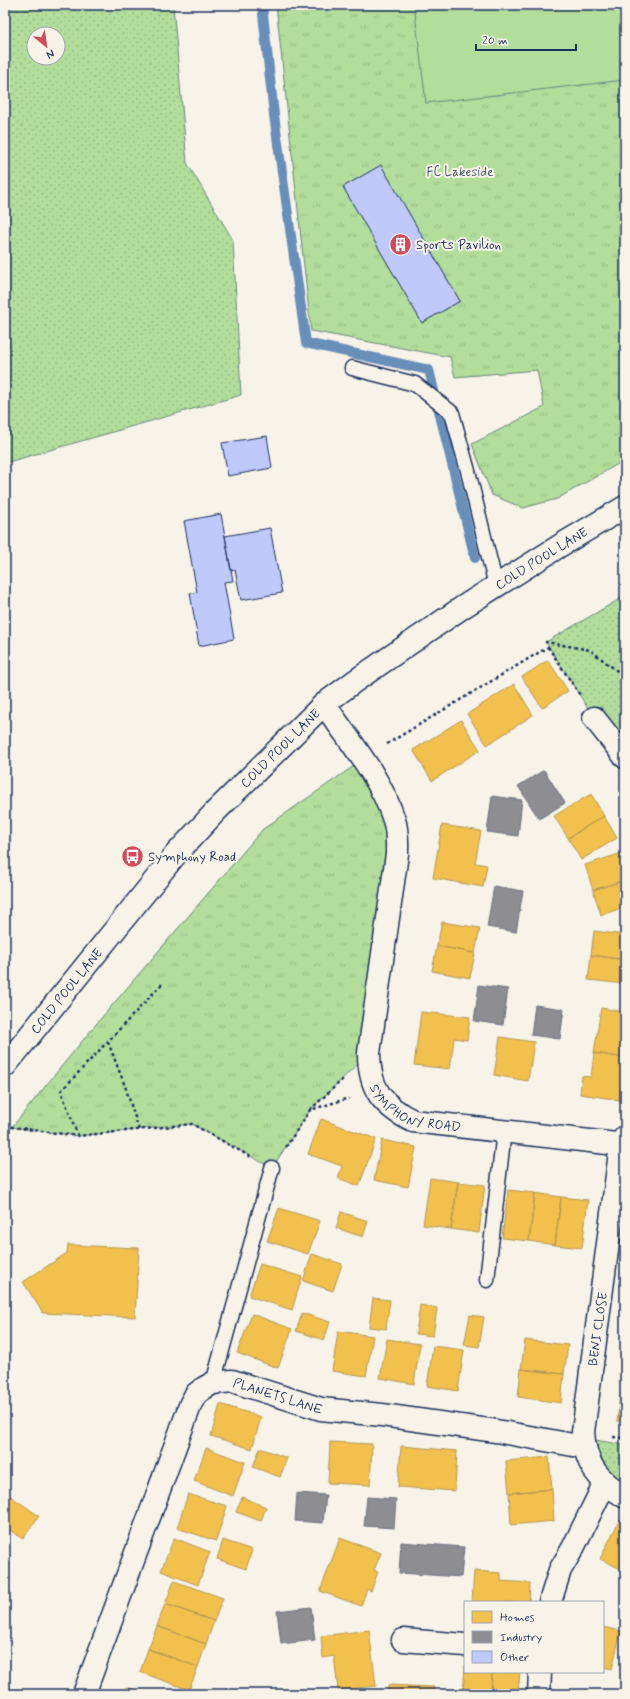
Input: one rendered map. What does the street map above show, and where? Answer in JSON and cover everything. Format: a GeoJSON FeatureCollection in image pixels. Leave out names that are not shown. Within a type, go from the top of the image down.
{"type":"FeatureCollection","features":[{"type":"Feature","properties":{"kind":"street","name":"COLD POOL LANE"},"geometry":{"type":"LineString","coordinates":[[5,1066],[176,854],[216,811],[324,704],[362,676],[496,586],[625,507]]}},
{"type":"Feature","properties":{"kind":"street","name":"SYMPHONY ROAD"},"geometry":{"type":"LineString","coordinates":[[324,704],[364,759],[389,806],[395,822],[398,838],[369,1053],[371,1078],[376,1090],[398,1114],[413,1121],[624,1142]]}},
{"type":"Feature","properties":{"kind":"street"},"geometry":{"type":"LineString","coordinates":[[594,718],[625,757]]}},
{"type":"Feature","properties":{"kind":"street","name":"BENI CLOSE"},"geometry":{"type":"LineString","coordinates":[[624,1142],[583,1432],[584,1448],[589,1462],[596,1474],[605,1483],[625,1497]]}},
{"type":"Feature","properties":{"kind":"street","name":"PLANETS LANE"},"geometry":{"type":"LineString","coordinates":[[84,1694],[191,1403],[196,1394],[213,1383],[232,1381],[321,1409],[382,1415],[496,1431],[584,1448]]}},
{"type":"Feature","properties":{"kind":"street"},"geometry":{"type":"LineString","coordinates":[[550,1601],[560,1570],[605,1483]]}},
{"type":"Feature","properties":{"kind":"street"},"geometry":{"type":"LineString","coordinates":[[403,1640],[464,1645]]}},
{"type":"Feature","properties":{"kind":"street"},"geometry":{"type":"LineString","coordinates":[[539,1694],[540,1673]]}},
{"type":"Feature","properties":{"kind":"lane"},"geometry":{"type":"LineString","coordinates":[[352,368],[415,384],[452,413],[468,471],[496,586]]}},
{"type":"Feature","properties":{"kind":"lane"},"geometry":{"type":"LineString","coordinates":[[487,1280],[504,1131]]}},
{"type":"Feature","properties":{"kind":"lane"},"geometry":{"type":"LineString","coordinates":[[213,1383],[249,1247],[272,1168]]}},
{"type":"Feature","properties":{"kind":"path"},"geometry":{"type":"LineString","coordinates":[[594,718],[546,642],[590,650],[625,677]]}},
{"type":"Feature","properties":{"kind":"path"},"geometry":{"type":"LineString","coordinates":[[364,759],[548,647]]}},
{"type":"Feature","properties":{"kind":"path"},"geometry":{"type":"LineString","coordinates":[[78,1136],[61,1091],[163,983]]}},
{"type":"Feature","properties":{"kind":"path"},"geometry":{"type":"LineString","coordinates":[[108,1042],[125,1086],[138,1130]]}},
{"type":"Feature","properties":{"kind":"path"},"geometry":{"type":"LineString","coordinates":[[5,1126],[78,1136],[192,1124],[272,1168],[310,1110],[369,1053]]}},
{"type":"Feature","properties":{"kind":"path"},"geometry":{"type":"LineString","coordinates":[[310,1110],[376,1090]]}},
{"type":"Feature","properties":{"kind":"green space"},"geometry":{"type":"Polygon","coordinates":[[[5,5],[173,5],[187,163],[233,240],[241,395],[5,463],[5,5]]]}},
{"type":"Feature","properties":{"kind":"green space","name":"FC Lakeside"},"geometry":{"type":"Polygon","coordinates":[[[276,5],[625,5],[625,460],[557,499],[523,508],[492,495],[472,444],[544,407],[537,370],[455,377],[450,357],[311,331],[276,5]]]}},
{"type":"Feature","properties":{"kind":"green space"},"geometry":{"type":"Polygon","coordinates":[[[414,5],[625,5],[625,80],[426,103],[414,5]]]}},
{"type":"Feature","properties":{"kind":"green space"},"geometry":{"type":"Polygon","coordinates":[[[625,596],[625,757],[594,718],[546,642],[625,596]]]}},
{"type":"Feature","properties":{"kind":"green space"},"geometry":{"type":"Polygon","coordinates":[[[364,759],[395,821],[369,1053],[310,1110],[272,1168],[192,1124],[78,1136],[12,1127],[97,1023],[263,829],[364,759]]]}},
{"type":"Feature","properties":{"kind":"green space"},"geometry":{"type":"Polygon","coordinates":[[[595,1440],[625,1445],[625,1486],[614,1476],[602,1461],[595,1440]]]}},
{"type":"Feature","properties":{"kind":"building: Homes"},"geometry":{"type":"Polygon","coordinates":[[[548,660],[568,691],[542,708],[522,677],[548,660]]]}},
{"type":"Feature","properties":{"kind":"building: Homes"},"geometry":{"type":"Polygon","coordinates":[[[514,684],[533,715],[487,745],[467,714],[514,684]]]}},
{"type":"Feature","properties":{"kind":"building: Homes"},"geometry":{"type":"Polygon","coordinates":[[[461,720],[480,750],[432,781],[413,750],[461,720]]]}},
{"type":"Feature","properties":{"kind":"building: Homes"},"geometry":{"type":"Polygon","coordinates":[[[591,794],[604,816],[568,838],[554,816],[591,794]]]}},
{"type":"Feature","properties":{"kind":"building: Homes"},"geometry":{"type":"Polygon","coordinates":[[[604,816],[617,838],[581,860],[568,838],[604,816]]]}},
{"type":"Feature","properties":{"kind":"building: Homes"},"geometry":{"type":"Polygon","coordinates":[[[442,825],[481,831],[475,863],[487,865],[483,887],[433,878],[442,825]]]}},
{"type":"Feature","properties":{"kind":"building: Homes"},"geometry":{"type":"Polygon","coordinates":[[[625,852],[625,880],[593,890],[585,865],[625,852]]]}},
{"type":"Feature","properties":{"kind":"building: Homes"},"geometry":{"type":"Polygon","coordinates":[[[625,880],[625,907],[601,915],[593,890],[625,880]]]}},
{"type":"Feature","properties":{"kind":"building: Homes"},"geometry":{"type":"Polygon","coordinates":[[[442,922],[480,928],[475,953],[437,946],[442,922]]]}},
{"type":"Feature","properties":{"kind":"building: Homes"},"geometry":{"type":"Polygon","coordinates":[[[594,931],[625,935],[625,960],[591,955],[594,931]]]}},
{"type":"Feature","properties":{"kind":"building: Homes"},"geometry":{"type":"Polygon","coordinates":[[[437,946],[475,953],[470,978],[432,971],[437,946]]]}},
{"type":"Feature","properties":{"kind":"building: Homes"},"geometry":{"type":"Polygon","coordinates":[[[591,955],[625,960],[625,984],[588,980],[591,955]]]}},
{"type":"Feature","properties":{"kind":"building: Homes"},"geometry":{"type":"Polygon","coordinates":[[[601,1008],[625,1012],[625,1058],[594,1053],[601,1008]]]}},
{"type":"Feature","properties":{"kind":"building: Homes"},"geometry":{"type":"Polygon","coordinates":[[[421,1012],[470,1017],[467,1040],[454,1038],[450,1069],[414,1065],[421,1012]]]}},
{"type":"Feature","properties":{"kind":"building: Homes"},"geometry":{"type":"Polygon","coordinates":[[[500,1037],[534,1042],[528,1081],[494,1075],[500,1037]]]}},
{"type":"Feature","properties":{"kind":"building: Homes"},"geometry":{"type":"Polygon","coordinates":[[[594,1053],[625,1058],[620,1100],[580,1094],[582,1076],[591,1077],[594,1053]]]}},
{"type":"Feature","properties":{"kind":"building: Homes"},"geometry":{"type":"Polygon","coordinates":[[[321,1119],[376,1139],[359,1186],[338,1178],[342,1166],[308,1154],[321,1119]]]}},
{"type":"Feature","properties":{"kind":"building: Homes"},"geometry":{"type":"Polygon","coordinates":[[[382,1140],[416,1147],[408,1187],[374,1180],[382,1140]]]}},
{"type":"Feature","properties":{"kind":"building: Homes"},"geometry":{"type":"Polygon","coordinates":[[[430,1178],[458,1182],[451,1229],[423,1225],[430,1178]]]}},
{"type":"Feature","properties":{"kind":"building: Homes"},"geometry":{"type":"Polygon","coordinates":[[[458,1182],[485,1185],[479,1233],[451,1229],[458,1182]]]}},
{"type":"Feature","properties":{"kind":"building: Homes"},"geometry":{"type":"Polygon","coordinates":[[[508,1190],[535,1193],[529,1241],[502,1238],[508,1190]]]}},
{"type":"Feature","properties":{"kind":"building: Homes"},"geometry":{"type":"Polygon","coordinates":[[[535,1193],[561,1197],[555,1245],[529,1241],[535,1193]]]}},
{"type":"Feature","properties":{"kind":"building: Homes"},"geometry":{"type":"Polygon","coordinates":[[[561,1197],[588,1200],[582,1248],[555,1245],[561,1197]]]}},
{"type":"Feature","properties":{"kind":"building: Homes"},"geometry":{"type":"Polygon","coordinates":[[[279,1208],[320,1221],[308,1254],[267,1241],[279,1208]]]}},
{"type":"Feature","properties":{"kind":"building: Homes"},"geometry":{"type":"Polygon","coordinates":[[[341,1212],[368,1221],[363,1237],[336,1228],[341,1212]]]}},
{"type":"Feature","properties":{"kind":"building: Homes"},"geometry":{"type":"Polygon","coordinates":[[[68,1245],[139,1248],[135,1317],[43,1313],[23,1282],[67,1253],[68,1245]]]}},
{"type":"Feature","properties":{"kind":"building: Homes"},"geometry":{"type":"Polygon","coordinates":[[[312,1254],[342,1264],[333,1291],[303,1281],[312,1254]]]}},
{"type":"Feature","properties":{"kind":"building: Homes"},"geometry":{"type":"Polygon","coordinates":[[[260,1264],[302,1277],[292,1310],[249,1296],[260,1264]]]}},
{"type":"Feature","properties":{"kind":"building: Homes"},"geometry":{"type":"Polygon","coordinates":[[[373,1298],[390,1300],[386,1329],[369,1327],[373,1298]]]}},
{"type":"Feature","properties":{"kind":"building: Homes"},"geometry":{"type":"Polygon","coordinates":[[[420,1305],[437,1308],[433,1336],[416,1334],[420,1305]]]}},
{"type":"Feature","properties":{"kind":"building: Homes"},"geometry":{"type":"Polygon","coordinates":[[[302,1313],[330,1322],[324,1340],[296,1331],[302,1313]]]}},
{"type":"Feature","properties":{"kind":"building: Homes"},"geometry":{"type":"Polygon","coordinates":[[[252,1314],[292,1329],[278,1368],[237,1353],[252,1314]]]}},
{"type":"Feature","properties":{"kind":"building: Homes"},"geometry":{"type":"Polygon","coordinates":[[[470,1315],[484,1317],[479,1347],[464,1345],[470,1315]]]}},
{"type":"Feature","properties":{"kind":"building: Homes"},"geometry":{"type":"Polygon","coordinates":[[[338,1331],[373,1336],[366,1376],[332,1371],[338,1331]]]}},
{"type":"Feature","properties":{"kind":"building: Homes"},"geometry":{"type":"Polygon","coordinates":[[[387,1339],[420,1344],[414,1384],[380,1378],[387,1339]]]}},
{"type":"Feature","properties":{"kind":"building: Homes"},"geometry":{"type":"Polygon","coordinates":[[[525,1340],[568,1345],[564,1374],[521,1369],[525,1340]]]}},
{"type":"Feature","properties":{"kind":"building: Homes"},"geometry":{"type":"Polygon","coordinates":[[[433,1346],[464,1350],[458,1391],[427,1386],[433,1346]]]}},
{"type":"Feature","properties":{"kind":"building: Homes"},"geometry":{"type":"Polygon","coordinates":[[[521,1369],[564,1374],[561,1403],[518,1397],[521,1369]]]}},
{"type":"Feature","properties":{"kind":"building: Homes"},"geometry":{"type":"Polygon","coordinates":[[[620,1397],[625,1397],[625,1422],[617,1421],[620,1397]]]}},
{"type":"Feature","properties":{"kind":"building: Homes"},"geometry":{"type":"Polygon","coordinates":[[[220,1404],[261,1417],[252,1449],[211,1436],[220,1404]]]}},
{"type":"Feature","properties":{"kind":"building: Homes"},"geometry":{"type":"Polygon","coordinates":[[[330,1442],[372,1444],[370,1485],[328,1483],[330,1442]]]}},
{"type":"Feature","properties":{"kind":"building: Homes"},"geometry":{"type":"Polygon","coordinates":[[[401,1446],[457,1451],[455,1491],[398,1487],[401,1446]]]}},
{"type":"Feature","properties":{"kind":"building: Homes"},"geometry":{"type":"Polygon","coordinates":[[[206,1448],[245,1462],[233,1496],[194,1481],[206,1448]]]}},
{"type":"Feature","properties":{"kind":"building: Homes"},"geometry":{"type":"Polygon","coordinates":[[[260,1448],[287,1458],[280,1477],[253,1467],[260,1448]]]}},
{"type":"Feature","properties":{"kind":"building: Homes"},"geometry":{"type":"Polygon","coordinates":[[[549,1457],[552,1489],[509,1493],[506,1461],[549,1457]]]}},
{"type":"Feature","properties":{"kind":"building: Homes"},"geometry":{"type":"Polygon","coordinates":[[[552,1489],[554,1521],[511,1525],[509,1493],[552,1489]]]}},
{"type":"Feature","properties":{"kind":"building: Homes"},"geometry":{"type":"Polygon","coordinates":[[[6,1493],[39,1516],[23,1539],[5,1527],[6,1493]]]}},
{"type":"Feature","properties":{"kind":"building: Homes"},"geometry":{"type":"Polygon","coordinates":[[[188,1494],[227,1506],[216,1541],[177,1528],[188,1494]]]}},
{"type":"Feature","properties":{"kind":"building: Homes"},"geometry":{"type":"Polygon","coordinates":[[[242,1497],[266,1507],[261,1521],[236,1512],[242,1497]]]}},
{"type":"Feature","properties":{"kind":"building: Homes"},"geometry":{"type":"Polygon","coordinates":[[[620,1519],[625,1522],[625,1571],[600,1559],[620,1519]]]}},
{"type":"Feature","properties":{"kind":"building: Homes"},"geometry":{"type":"Polygon","coordinates":[[[174,1538],[210,1552],[198,1585],[161,1571],[174,1538]]]}},
{"type":"Feature","properties":{"kind":"building: Homes"},"geometry":{"type":"Polygon","coordinates":[[[340,1538],[381,1553],[374,1570],[378,1572],[371,1591],[367,1589],[361,1606],[320,1591],[340,1538]]]}},
{"type":"Feature","properties":{"kind":"building: Homes"},"geometry":{"type":"Polygon","coordinates":[[[223,1540],[252,1550],[246,1569],[217,1559],[223,1540]]]}},
{"type":"Feature","properties":{"kind":"building: Homes"},"geometry":{"type":"Polygon","coordinates":[[[474,1571],[501,1573],[501,1581],[530,1583],[529,1601],[472,1601],[474,1571]]]}},
{"type":"Feature","properties":{"kind":"building: Homes"},"geometry":{"type":"Polygon","coordinates":[[[174,1581],[223,1598],[214,1621],[165,1604],[174,1581]]]}},
{"type":"Feature","properties":{"kind":"building: Homes"},"geometry":{"type":"Polygon","coordinates":[[[165,1604],[214,1621],[206,1644],[157,1626],[165,1604]]]}},
{"type":"Feature","properties":{"kind":"building: Homes"},"geometry":{"type":"Polygon","coordinates":[[[157,1626],[206,1644],[198,1667],[148,1649],[157,1626]]]}},
{"type":"Feature","properties":{"kind":"building: Homes"},"geometry":{"type":"Polygon","coordinates":[[[604,1627],[621,1631],[612,1669],[604,1667],[604,1627]]]}},
{"type":"Feature","properties":{"kind":"building: Homes"},"geometry":{"type":"Polygon","coordinates":[[[369,1630],[376,1686],[338,1690],[334,1656],[323,1658],[321,1636],[369,1630]]]}},
{"type":"Feature","properties":{"kind":"building: Homes"},"geometry":{"type":"Polygon","coordinates":[[[148,1649],[198,1667],[189,1690],[140,1672],[148,1649]]]}},
{"type":"Feature","properties":{"kind":"building: Homes"},"geometry":{"type":"Polygon","coordinates":[[[464,1673],[492,1673],[491,1694],[463,1694],[464,1673]]]}},
{"type":"Feature","properties":{"kind":"building: Homes"},"geometry":{"type":"Polygon","coordinates":[[[492,1673],[520,1673],[518,1694],[491,1694],[492,1673]]]}},
{"type":"Feature","properties":{"kind":"building: Homes"},"geometry":{"type":"Polygon","coordinates":[[[388,1685],[434,1687],[433,1694],[388,1694],[388,1685]]]}},
{"type":"Feature","properties":{"kind":"building: Homes"},"geometry":{"type":"Polygon","coordinates":[[[126,1687],[145,1694],[123,1694],[126,1687]]]}},
{"type":"Feature","properties":{"kind":"building: Industry"},"geometry":{"type":"Polygon","coordinates":[[[544,770],[565,803],[539,819],[518,786],[544,770]]]}},
{"type":"Feature","properties":{"kind":"building: Industry"},"geometry":{"type":"Polygon","coordinates":[[[492,796],[522,800],[518,836],[487,832],[492,796]]]}},
{"type":"Feature","properties":{"kind":"building: Industry"},"geometry":{"type":"Polygon","coordinates":[[[494,886],[523,891],[516,932],[487,927],[494,886]]]}},
{"type":"Feature","properties":{"kind":"building: Industry"},"geometry":{"type":"Polygon","coordinates":[[[479,985],[508,989],[503,1025],[474,1021],[479,985]]]}},
{"type":"Feature","properties":{"kind":"building: Industry"},"geometry":{"type":"Polygon","coordinates":[[[535,1005],[564,1009],[560,1039],[531,1035],[535,1005]]]}},
{"type":"Feature","properties":{"kind":"building: Industry"},"geometry":{"type":"Polygon","coordinates":[[[297,1493],[326,1495],[323,1523],[295,1521],[297,1493]]]}},
{"type":"Feature","properties":{"kind":"building: Industry"},"geometry":{"type":"Polygon","coordinates":[[[367,1497],[396,1499],[394,1528],[364,1526],[367,1497]]]}},
{"type":"Feature","properties":{"kind":"building: Industry"},"geometry":{"type":"Polygon","coordinates":[[[401,1542],[464,1547],[461,1577],[399,1573],[401,1542]]]}},
{"type":"Feature","properties":{"kind":"building: Industry"},"geometry":{"type":"Polygon","coordinates":[[[311,1607],[315,1640],[281,1644],[277,1611],[311,1607]]]}},
{"type":"Feature","properties":{"kind":"building: Other","name":"Sports Pavilion"},"geometry":{"type":"Polygon","coordinates":[[[381,165],[460,301],[422,323],[343,187],[381,165]]]}},
{"type":"Feature","properties":{"kind":"building: Other"},"geometry":{"type":"Polygon","coordinates":[[[267,436],[272,468],[228,476],[222,443],[267,436]]]}},
{"type":"Feature","properties":{"kind":"building: Other"},"geometry":{"type":"Polygon","coordinates":[[[221,514],[233,581],[224,582],[234,639],[199,646],[190,593],[197,592],[184,521],[221,514]]]}},
{"type":"Feature","properties":{"kind":"building: Other"},"geometry":{"type":"Polygon","coordinates":[[[270,528],[282,593],[241,600],[235,570],[231,571],[225,536],[270,528]]]}},
{"type":"Feature","properties":{"kind":"waterway"},"geometry":{"type":"LineString","coordinates":[[262,5],[274,115],[306,343],[429,370],[475,558]]}},
{"type":"Feature","properties":{"kind":"place","name":"Sports Pavilion"},"geometry":{"type":"Point","coordinates":[401,244]}},
{"type":"Feature","properties":{"kind":"place","name":"Symphony Road"},"geometry":{"type":"Point","coordinates":[132,856]}}]}
